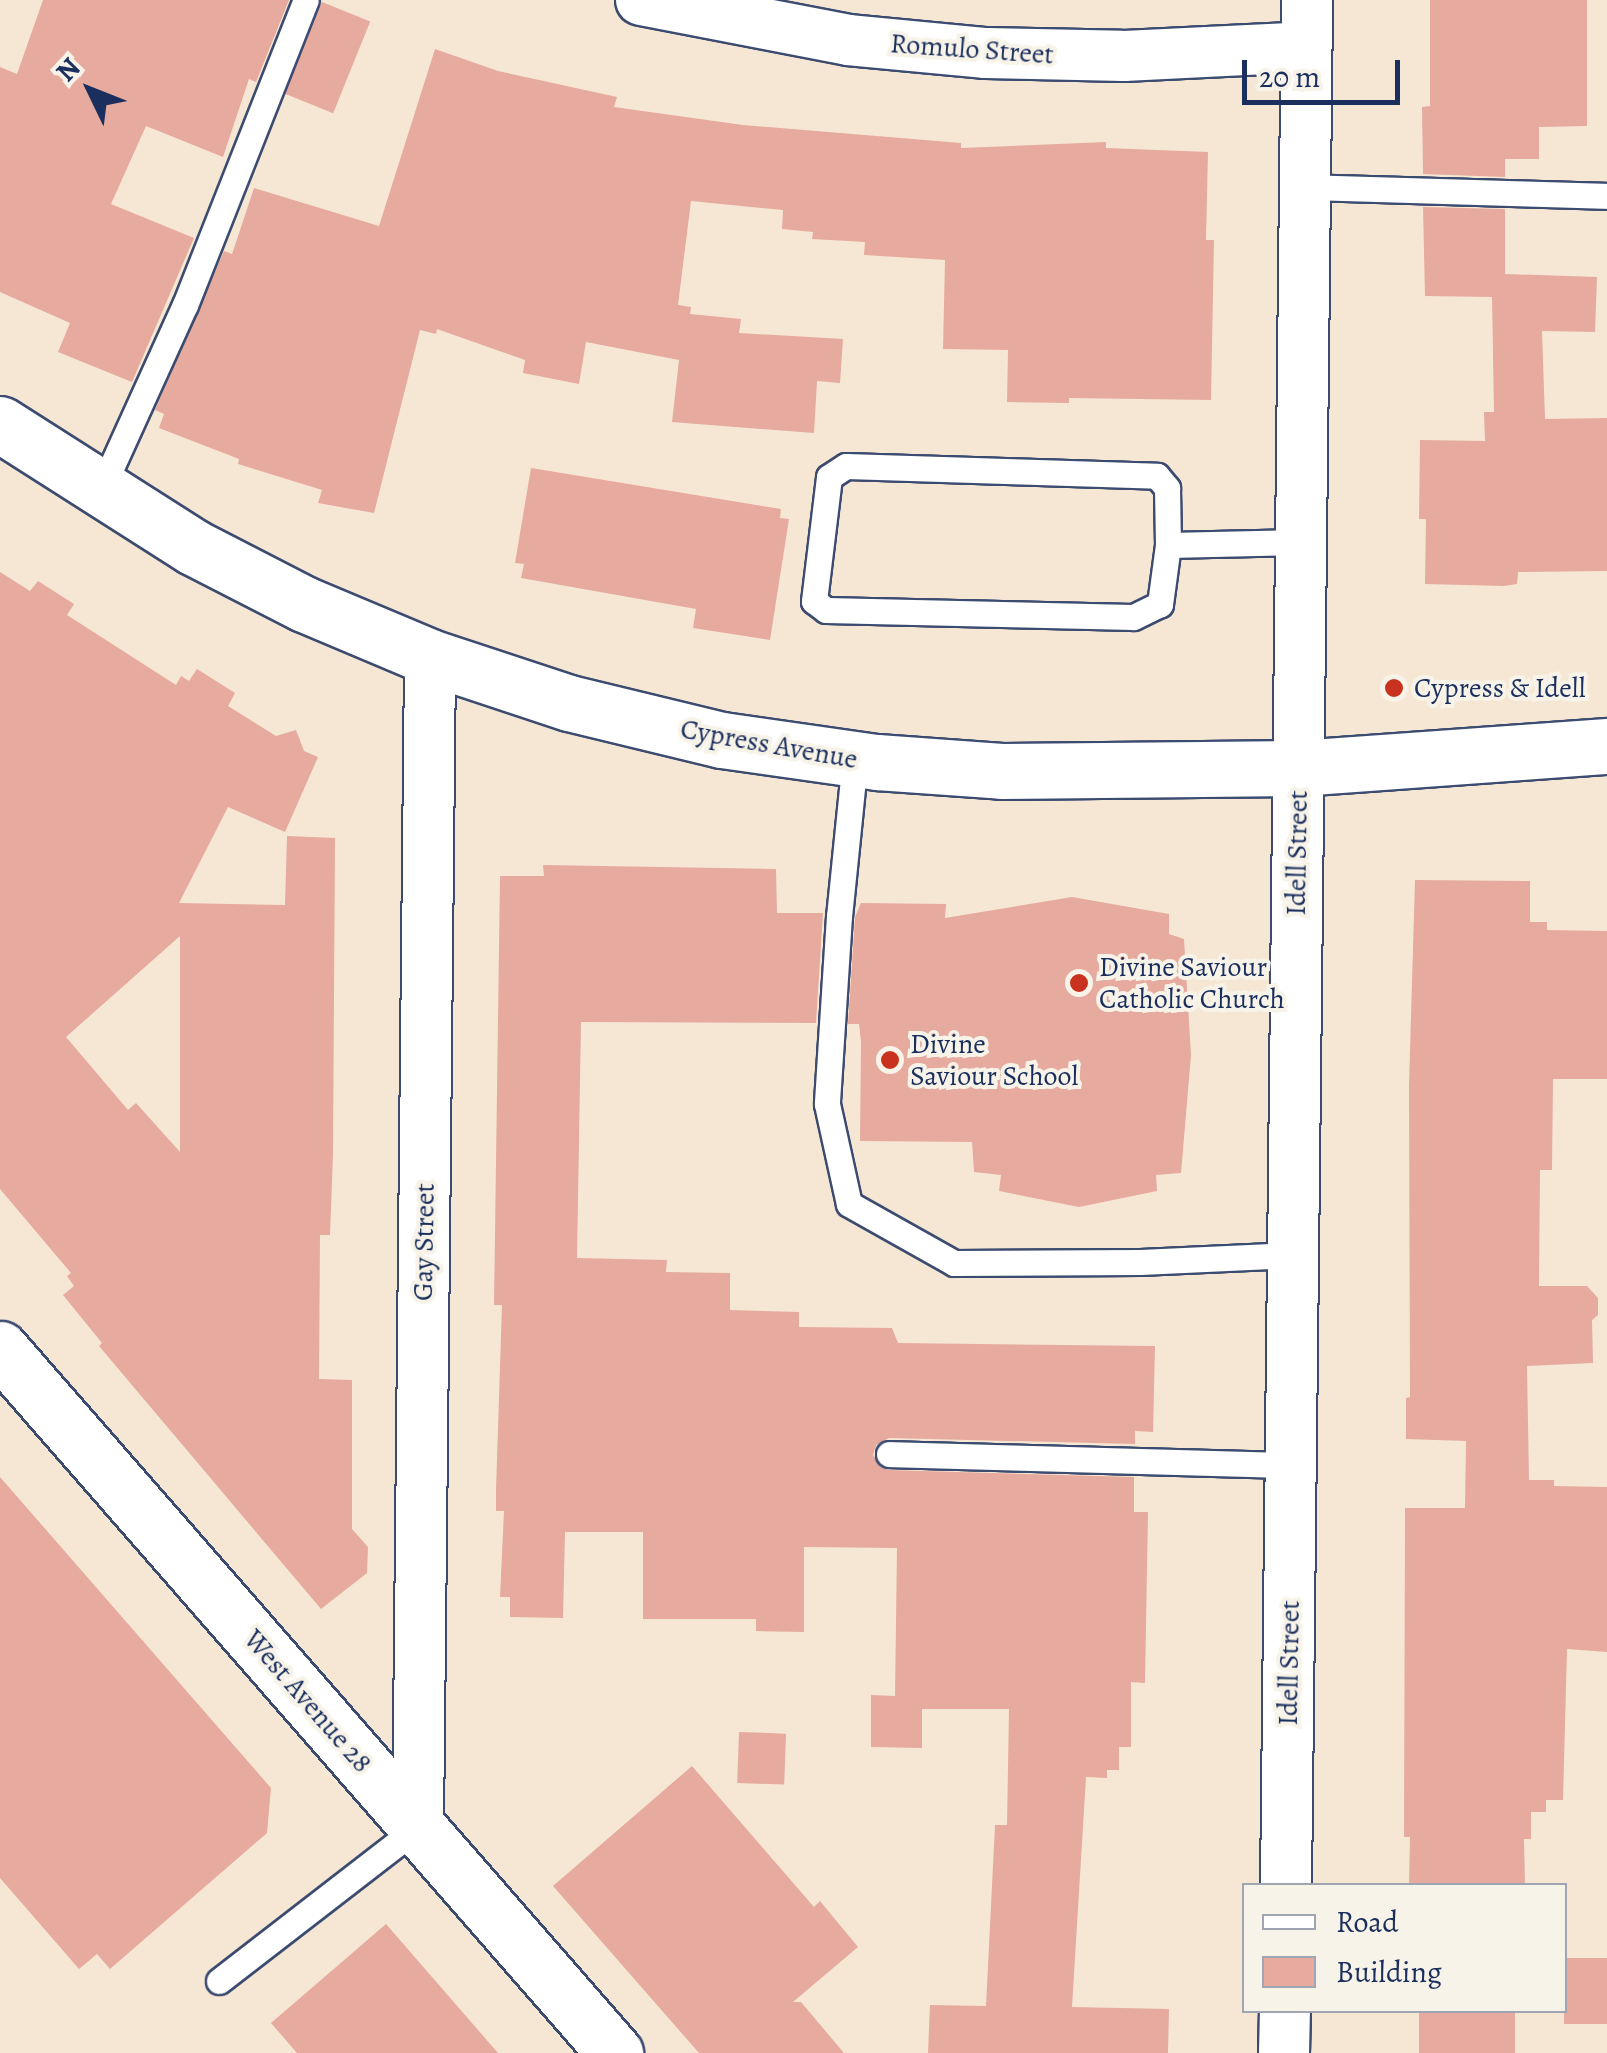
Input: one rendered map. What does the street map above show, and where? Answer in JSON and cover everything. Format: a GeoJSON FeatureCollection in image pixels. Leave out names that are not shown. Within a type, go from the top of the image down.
{"type":"FeatureCollection","features":[{"type":"Feature","properties":{"kind":"street","name":"Romulo Street"},"geometry":{"type":"LineString","coordinates":[[641,0],[848,40],[986,52],[1124,56],[1307,24]]}},
{"type":"Feature","properties":{"kind":"street","name":"Idell Street"},"geometry":{"type":"LineString","coordinates":[[1286,1883],[1307,24]]}},
{"type":"Feature","properties":{"kind":"street","name":"Cypress Avenue"},"geometry":{"type":"LineString","coordinates":[[0,424],[100,492],[193,547],[304,604],[430,657],[588,708],[722,740],[855,760],[1002,770],[1298,768],[1607,746]]}},
{"type":"Feature","properties":{"kind":"street","name":"Gay Street"},"geometry":{"type":"LineString","coordinates":[[418,1827],[430,657]]}},
{"type":"Feature","properties":{"kind":"street","name":"West Avenue 28"},"geometry":{"type":"LineString","coordinates":[[0,1350],[615,2053]]}},
{"type":"Feature","properties":{"kind":"street"},"geometry":{"type":"LineString","coordinates":[[1284,2053],[1285,2013]]}},
{"type":"Feature","properties":{"kind":"lane"},"geometry":{"type":"LineString","coordinates":[[100,492],[185,305],[306,0]]}},
{"type":"Feature","properties":{"kind":"lane"},"geometry":{"type":"LineString","coordinates":[[1305,188],[1607,196]]}},
{"type":"Feature","properties":{"kind":"lane"},"geometry":{"type":"LineString","coordinates":[[846,466],[1157,476],[1167,488],[1168,545],[1160,604],[1133,617],[826,610],[814,601],[828,477],[846,466]]}},
{"type":"Feature","properties":{"kind":"lane"},"geometry":{"type":"LineString","coordinates":[[1168,545],[1301,542]]}},
{"type":"Feature","properties":{"kind":"lane"},"geometry":{"type":"LineString","coordinates":[[855,760],[839,916],[828,1104],[849,1204],[954,1262],[1140,1262],[1293,1255]]}},
{"type":"Feature","properties":{"kind":"lane"},"geometry":{"type":"LineString","coordinates":[[889,1454],[1291,1465]]}},
{"type":"Feature","properties":{"kind":"lane"},"geometry":{"type":"LineString","coordinates":[[220,1981],[418,1827]]}},
{"type":"Feature","properties":{"kind":"building"},"geometry":{"type":"Polygon","coordinates":[[[43,0],[289,0],[256,82],[249,79],[223,157],[146,126],[111,204],[194,238],[132,382],[58,352],[70,323],[0,292],[0,67],[17,74],[43,0]]]}},
{"type":"Feature","properties":{"kind":"building"},"geometry":{"type":"Polygon","coordinates":[[[1430,0],[1587,0],[1587,126],[1539,127],[1539,159],[1505,159],[1505,177],[1423,174],[1422,107],[1430,106],[1430,0]]]}},
{"type":"Feature","properties":{"kind":"building"},"geometry":{"type":"Polygon","coordinates":[[[322,2],[370,21],[333,113],[285,94],[322,2]]]}},
{"type":"Feature","properties":{"kind":"building"},"geometry":{"type":"Polygon","coordinates":[[[435,49],[498,71],[617,97],[614,107],[743,125],[961,143],[961,148],[1106,142],[1106,148],[1208,152],[1206,240],[1214,240],[1211,400],[1069,398],[1069,403],[1007,402],[1008,350],[943,349],[945,260],[864,255],[865,242],[812,239],[813,232],[782,229],[783,210],[691,201],[678,305],[691,307],[690,314],[741,319],[739,333],[843,339],[840,383],[817,381],[814,433],[672,422],[679,360],[586,342],[579,384],[523,373],[525,360],[437,329],[436,334],[420,330],[374,513],[318,503],[322,490],[238,464],[239,459],[159,428],[164,414],[155,410],[224,251],[232,254],[254,188],[379,226],[435,49]]]}},
{"type":"Feature","properties":{"kind":"building"},"geometry":{"type":"Polygon","coordinates":[[[1423,207],[1505,209],[1505,274],[1597,277],[1595,332],[1542,331],[1545,419],[1607,418],[1607,571],[1518,572],[1517,584],[1504,586],[1425,584],[1426,519],[1419,519],[1420,440],[1485,441],[1484,412],[1494,412],[1492,297],[1425,296],[1423,207]]]}},
{"type":"Feature","properties":{"kind":"building"},"geometry":{"type":"Polygon","coordinates":[[[531,468],[781,509],[780,518],[789,519],[770,640],[693,628],[696,609],[521,578],[524,564],[515,563],[531,468]]]}},
{"type":"Feature","properties":{"kind":"building"},"geometry":{"type":"Polygon","coordinates":[[[0,572],[30,591],[38,581],[74,604],[67,615],[176,685],[181,676],[189,681],[197,669],[235,693],[228,706],[276,736],[296,730],[304,751],[318,757],[285,832],[228,807],[179,903],[285,905],[287,836],[335,838],[333,1154],[330,1235],[320,1235],[319,1379],[352,1380],[352,1529],[368,1547],[367,1573],[321,1609],[99,1346],[102,1343],[63,1295],[74,1286],[67,1276],[71,1273],[0,1189],[0,572]],[[180,936],[66,1037],[128,1110],[136,1103],[180,1152],[180,936]]]}},
{"type":"Feature","properties":{"kind":"building"},"geometry":{"type":"Polygon","coordinates":[[[543,865],[776,869],[777,913],[823,913],[816,1023],[581,1022],[577,1258],[667,1260],[666,1272],[730,1273],[730,1310],[799,1312],[799,1327],[892,1328],[898,1343],[1155,1346],[1153,1432],[1135,1431],[1135,1444],[889,1438],[876,1445],[873,1455],[880,1467],[889,1470],[1134,1477],[1134,1512],[1148,1512],[1145,1683],[1131,1682],[1131,1747],[1119,1747],[1119,1770],[1107,1770],[1107,1778],[1086,1777],[1072,2007],[1169,2009],[1168,2053],[928,2053],[930,2005],[986,2006],[995,1825],[1007,1825],[1009,1709],[922,1709],[922,1748],[871,1747],[871,1695],[895,1696],[897,1548],[804,1547],[804,1632],[756,1631],[756,1619],[643,1619],[643,1532],[565,1532],[563,1618],[510,1617],[510,1597],[500,1597],[504,1511],[496,1511],[502,1305],[494,1305],[500,876],[544,876],[543,865]]]}},
{"type":"Feature","properties":{"kind":"building"},"geometry":{"type":"Polygon","coordinates":[[[1415,880],[1530,881],[1530,922],[1547,922],[1547,930],[1607,931],[1607,1079],[1553,1079],[1552,1170],[1540,1170],[1539,1286],[1587,1286],[1598,1298],[1598,1315],[1592,1320],[1593,1363],[1527,1366],[1529,1480],[1554,1480],[1554,1486],[1607,1487],[1607,1652],[1567,1649],[1563,1800],[1546,1800],[1546,1812],[1531,1812],[1531,1839],[1524,1839],[1525,1883],[1409,1883],[1410,1837],[1404,1837],[1405,1508],[1465,1508],[1466,1441],[1406,1439],[1406,1398],[1410,1397],[1409,1085],[1415,880]]]}},
{"type":"Feature","properties":{"kind":"building"},"geometry":{"type":"Polygon","coordinates":[[[1072,897],[1169,914],[1169,934],[1184,939],[1191,1055],[1181,1173],[1156,1175],[1157,1191],[1079,1207],[999,1191],[1001,1175],[974,1172],[972,1142],[860,1141],[861,1042],[859,1024],[848,1024],[855,917],[861,903],[946,904],[945,918],[1072,897]]]}},
{"type":"Feature","properties":{"kind":"building"},"geometry":{"type":"Polygon","coordinates":[[[0,1477],[271,1788],[267,1833],[110,1969],[97,1954],[79,1969],[0,1878],[0,1477]]]}},
{"type":"Feature","properties":{"kind":"building"},"geometry":{"type":"Polygon","coordinates":[[[739,1732],[786,1734],[784,1785],[737,1783],[739,1732]]]}},
{"type":"Feature","properties":{"kind":"building"},"geometry":{"type":"Polygon","coordinates":[[[692,1766],[814,1907],[820,1901],[858,1947],[793,2002],[801,2002],[844,2053],[699,2053],[553,1886],[692,1766]]]}},
{"type":"Feature","properties":{"kind":"building"},"geometry":{"type":"Polygon","coordinates":[[[386,1924],[498,2053],[297,2053],[271,2023],[386,1924]]]}},
{"type":"Feature","properties":{"kind":"building"},"geometry":{"type":"Polygon","coordinates":[[[1567,1958],[1607,1958],[1607,2024],[1564,2024],[1567,1958]]]}},
{"type":"Feature","properties":{"kind":"building"},"geometry":{"type":"Polygon","coordinates":[[[1419,2013],[1515,2013],[1515,2053],[1419,2053],[1419,2013]]]}},
{"type":"Feature","properties":{"kind":"place","name":"Cypress & Idell"},"geometry":{"type":"Point","coordinates":[1394,688]}},
{"type":"Feature","properties":{"kind":"place","name":"Divine Saviour Catholic Church"},"geometry":{"type":"Point","coordinates":[1079,983]}},
{"type":"Feature","properties":{"kind":"place","name":"Divine Saviour School"},"geometry":{"type":"Point","coordinates":[890,1060]}}]}
